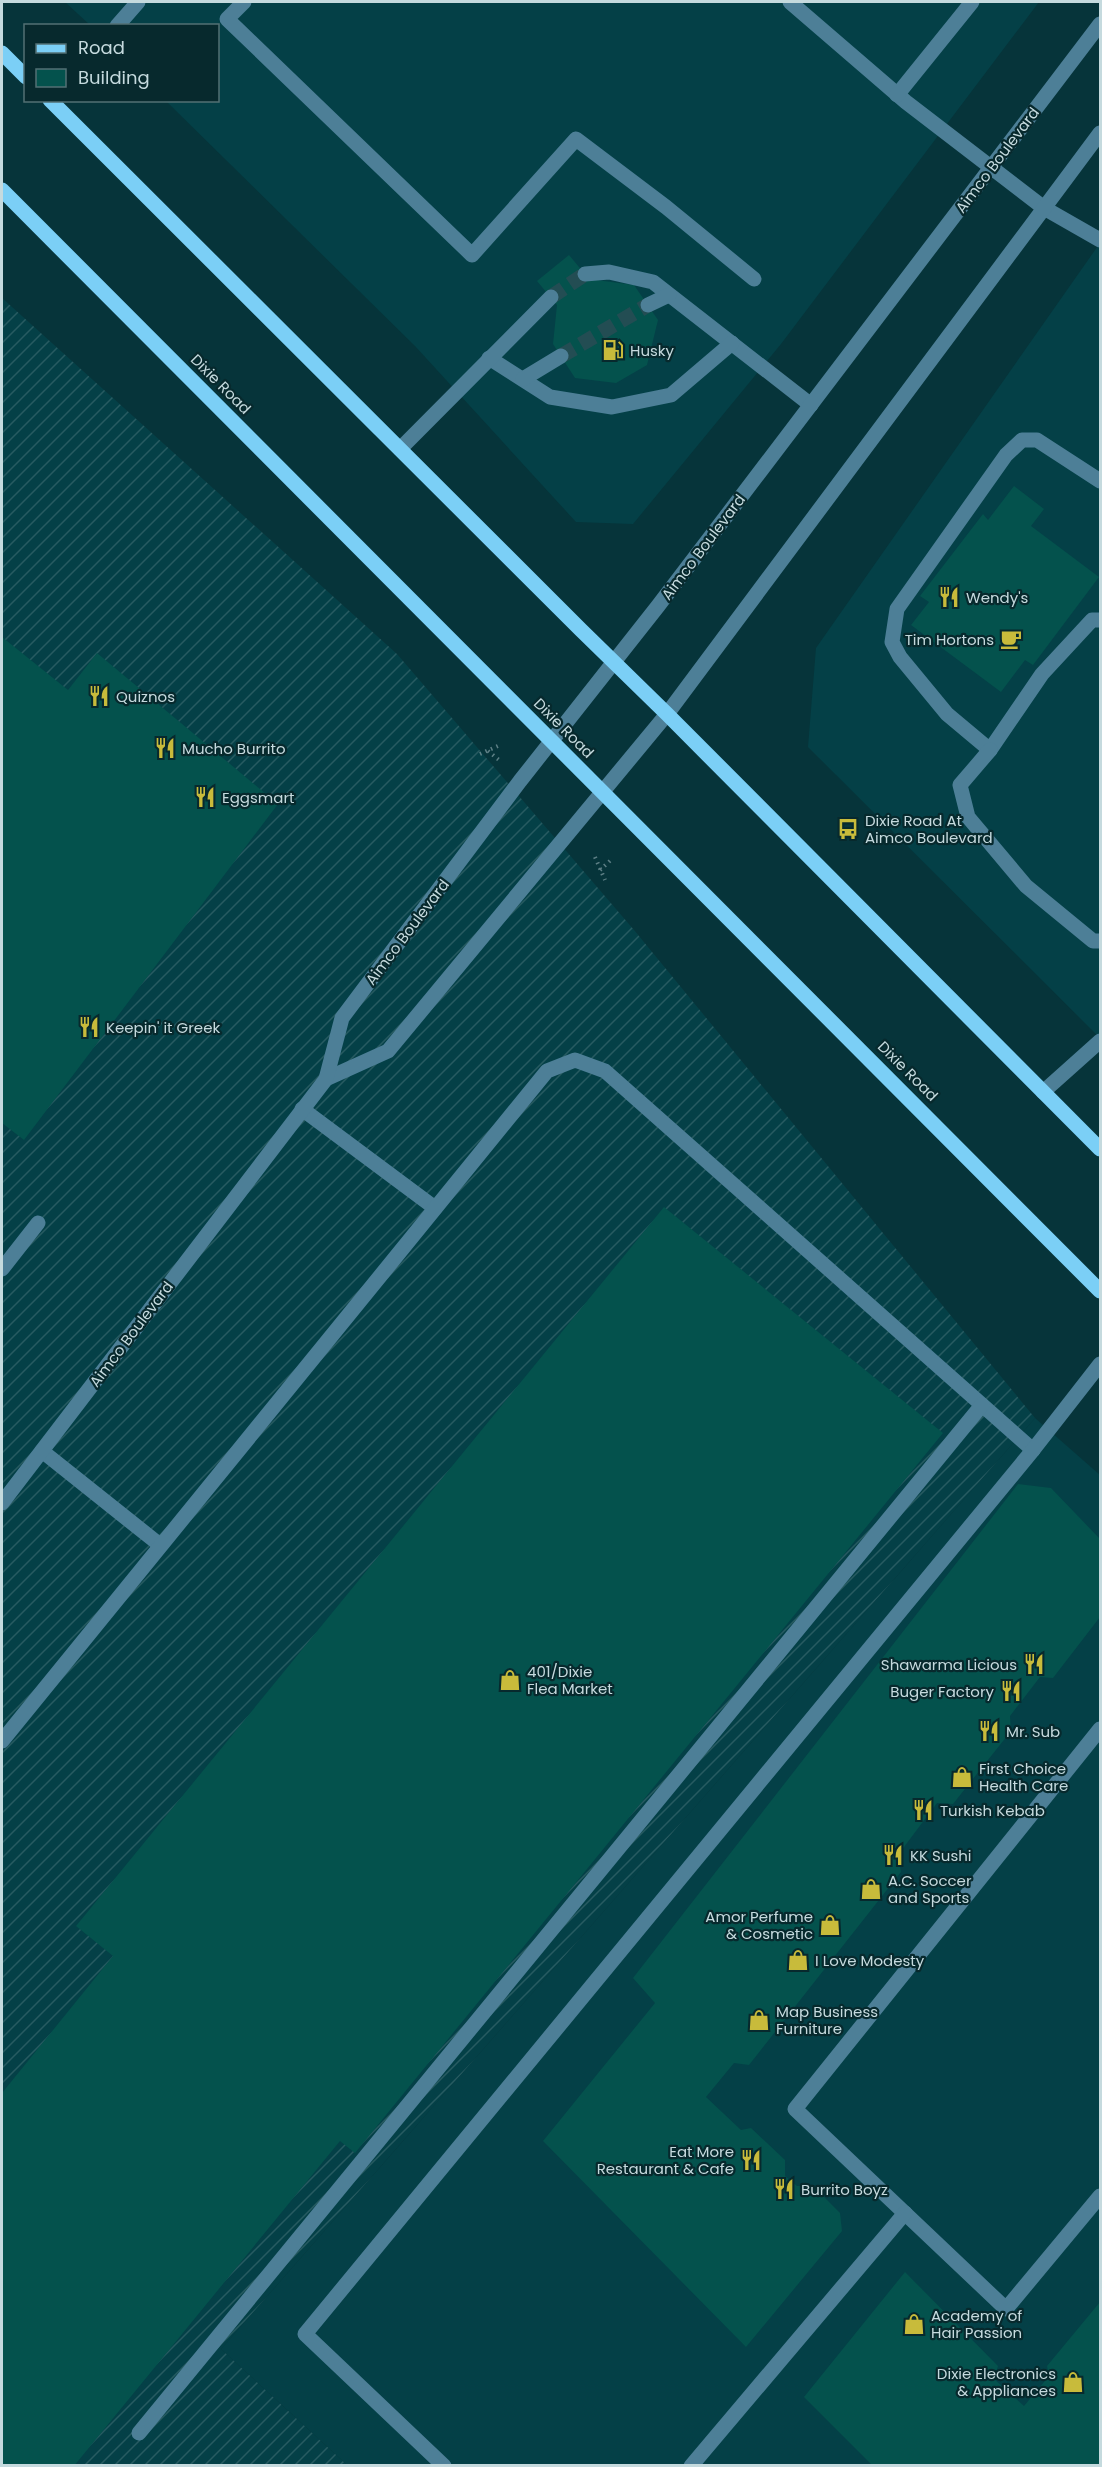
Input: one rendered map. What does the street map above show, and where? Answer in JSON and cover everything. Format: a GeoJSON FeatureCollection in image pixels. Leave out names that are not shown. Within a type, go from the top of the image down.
{"type":"FeatureCollection","features":[{"type":"Feature","properties":{"kind":"main road"},"geometry":{"type":"LineString","coordinates":[[2,53],[24,74]]}},
{"type":"Feature","properties":{"kind":"main road"},"geometry":{"type":"LineString","coordinates":[[52,102],[1101,1149]]}},
{"type":"Feature","properties":{"kind":"main road","name":"Dixie Road"},"geometry":{"type":"LineString","coordinates":[[2,190],[1101,1291]]}},
{"type":"Feature","properties":{"kind":"street"},"geometry":{"type":"LineString","coordinates":[[119,24],[138,2]]}},
{"type":"Feature","properties":{"kind":"street"},"geometry":{"type":"LineString","coordinates":[[244,2],[227,19],[472,255],[576,139],[666,207],[754,279]]}},
{"type":"Feature","properties":{"kind":"street"},"geometry":{"type":"LineString","coordinates":[[790,2],[897,95],[1044,208],[1101,240]]}},
{"type":"Feature","properties":{"kind":"street"},"geometry":{"type":"LineString","coordinates":[[897,95],[972,2]]}},
{"type":"Feature","properties":{"kind":"street","name":"Aimco Boulevard"},"geometry":{"type":"LineString","coordinates":[[2,1503],[326,1079],[342,1018],[552,740],[615,662],[1101,24]]}},
{"type":"Feature","properties":{"kind":"street","name":"Aimco Boulevard"},"geometry":{"type":"LineString","coordinates":[[326,1079],[388,1051],[603,793],[667,714],[1101,133]]}},
{"type":"Feature","properties":{"kind":"street"},"geometry":{"type":"LineString","coordinates":[[585,274],[609,272],[653,282],[811,405]]}},
{"type":"Feature","properties":{"kind":"street"},"geometry":{"type":"LineString","coordinates":[[648,305],[669,295]]}},
{"type":"Feature","properties":{"kind":"street"},"geometry":{"type":"LineString","coordinates":[[400,449],[551,297]]}},
{"type":"Feature","properties":{"kind":"street"},"geometry":{"type":"LineString","coordinates":[[489,358],[550,397],[612,407],[671,395],[732,343]]}},
{"type":"Feature","properties":{"kind":"street"},"geometry":{"type":"LineString","coordinates":[[523,380],[561,356]]}},
{"type":"Feature","properties":{"kind":"street"},"geometry":{"type":"LineString","coordinates":[[990,750],[947,714],[900,657],[892,642],[897,609],[1006,455],[1022,440],[1037,440],[1101,481]]}},
{"type":"Feature","properties":{"kind":"street"},"geometry":{"type":"LineString","coordinates":[[1101,620],[1092,620],[1042,674],[990,750],[960,785],[968,817],[1026,886],[1093,941],[1101,941]]}},
{"type":"Feature","properties":{"kind":"street"},"geometry":{"type":"LineString","coordinates":[[1043,1092],[1101,1041]]}},
{"type":"Feature","properties":{"kind":"street"},"geometry":{"type":"LineString","coordinates":[[2,1741],[547,1071],[575,1060],[605,1071],[1033,1450]]}},
{"type":"Feature","properties":{"kind":"street"},"geometry":{"type":"LineString","coordinates":[[302,1109],[435,1208]]}},
{"type":"Feature","properties":{"kind":"street"},"geometry":{"type":"LineString","coordinates":[[2,1269],[38,1223]]}},
{"type":"Feature","properties":{"kind":"street"},"geometry":{"type":"LineString","coordinates":[[444,2466],[305,2334],[1033,1450],[1101,1364]]}},
{"type":"Feature","properties":{"kind":"street"},"geometry":{"type":"LineString","coordinates":[[139,2433],[982,1405]]}},
{"type":"Feature","properties":{"kind":"street"},"geometry":{"type":"LineString","coordinates":[[42,1451],[160,1545]]}},
{"type":"Feature","properties":{"kind":"street"},"geometry":{"type":"LineString","coordinates":[[1101,1729],[795,2109],[1006,2309],[1101,2196]]}},
{"type":"Feature","properties":{"kind":"street"},"geometry":{"type":"LineString","coordinates":[[691,2466],[905,2213]]}},
{"type":"Feature","properties":{"kind":"path"},"geometry":{"type":"LineString","coordinates":[[480,754],[500,745]]}},
{"type":"Feature","properties":{"kind":"path"},"geometry":{"type":"LineString","coordinates":[[488,751],[502,763]]}},
{"type":"Feature","properties":{"kind":"path"},"geometry":{"type":"LineString","coordinates":[[595,857],[605,880]]}},
{"type":"Feature","properties":{"kind":"path"},"geometry":{"type":"LineString","coordinates":[[600,870],[612,859]]}},
{"type":"Feature","properties":{"kind":"shaded area"},"geometry":{"type":"Polygon","coordinates":[[[65,2],[1039,2],[781,344],[633,524],[576,522],[415,346],[167,102],[219,102],[219,24],[89,24],[65,2]]]}},
{"type":"Feature","properties":{"kind":"shaded area"},"geometry":{"type":"Polygon","coordinates":[[[1100,243],[1100,1038],[808,747],[816,648],[1100,243]]]}},
{"type":"Feature","properties":{"kind":"shaded area"},"geometry":{"type":"Polygon","coordinates":[[[2,298],[397,654],[634,930],[1035,1418],[221,2349],[347,2465],[2,2465],[2,298]]]}},
{"type":"Feature","properties":{"kind":"shaded area"},"geometry":{"type":"Polygon","coordinates":[[[1035,1418],[1100,1475],[1100,2465],[347,2465],[221,2349],[1035,1418]]]}},
{"type":"Feature","properties":{"kind":"building"},"geometry":{"type":"Polygon","coordinates":[[[569,255],[589,279],[634,285],[658,320],[647,365],[616,383],[575,378],[553,344],[557,305],[537,281],[569,255]]]}},
{"type":"Feature","properties":{"kind":"building"},"geometry":{"type":"Polygon","coordinates":[[[1014,486],[1044,509],[1031,526],[1099,577],[1033,665],[1025,660],[1001,692],[911,625],[929,602],[920,596],[983,514],[988,520],[1014,486]]]}},
{"type":"Feature","properties":{"kind":"building"},"geometry":{"type":"Polygon","coordinates":[[[2,637],[68,690],[97,653],[278,804],[24,1140],[2,1123],[2,637]]]}},
{"type":"Feature","properties":{"kind":"building","name":"401/Dixie Flea Market"},"geometry":{"type":"Polygon","coordinates":[[[664,1207],[943,1433],[355,2153],[340,2141],[74,2466],[2,2466],[2,2093],[113,1956],[76,1926],[664,1207]]]}},
{"type":"Feature","properties":{"kind":"building"},"geometry":{"type":"Polygon","coordinates":[[[1018,1484],[1051,1488],[1100,1539],[1100,1617],[1053,1678],[1040,1677],[1010,1716],[1011,1731],[953,1804],[937,1803],[898,1855],[901,1872],[749,2065],[734,2063],[706,2097],[741,2130],[751,2128],[785,2160],[785,2176],[797,2186],[812,2185],[840,2213],[842,2231],[746,2347],[543,2141],[655,2003],[633,1978],[1018,1484]]]}},
{"type":"Feature","properties":{"kind":"building"},"geometry":{"type":"Polygon","coordinates":[[[905,2272],[998,2366],[994,2379],[1024,2406],[1049,2376],[1047,2366],[1100,2302],[1100,2466],[873,2466],[804,2397],[905,2272]]]}},
{"type":"Feature","properties":{"kind":"tunnel"},"geometry":{"type":"LineString","coordinates":[[551,297],[585,274]]}},
{"type":"Feature","properties":{"kind":"tunnel"},"geometry":{"type":"LineString","coordinates":[[561,356],[648,305]]}},
{"type":"Feature","properties":{"kind":"place","name":"Husky"},"geometry":{"type":"Point","coordinates":[613,350]}},
{"type":"Feature","properties":{"kind":"place","name":"Wendy's"},"geometry":{"type":"Point","coordinates":[949,597]}},
{"type":"Feature","properties":{"kind":"place","name":"Tim Hortons"},"geometry":{"type":"Point","coordinates":[1011,639]}},
{"type":"Feature","properties":{"kind":"place","name":"Quiznos"},"geometry":{"type":"Point","coordinates":[99,696]}},
{"type":"Feature","properties":{"kind":"place","name":"Mucho Burrito"},"geometry":{"type":"Point","coordinates":[165,748]}},
{"type":"Feature","properties":{"kind":"place","name":"Eggsmart"},"geometry":{"type":"Point","coordinates":[205,797]}},
{"type":"Feature","properties":{"kind":"place","name":"Dixie Road At Aimco Boulevard"},"geometry":{"type":"Point","coordinates":[848,829]}},
{"type":"Feature","properties":{"kind":"place","name":"Keepin' it Greek"},"geometry":{"type":"Point","coordinates":[89,1027]}},
{"type":"Feature","properties":{"kind":"place","name":"Shawarma Licious"},"geometry":{"type":"Point","coordinates":[1034,1664]}},
{"type":"Feature","properties":{"kind":"place","name":"401/Dixie Flea Market"},"geometry":{"type":"Point","coordinates":[510,1680]}},
{"type":"Feature","properties":{"kind":"place","name":"Buger Factory"},"geometry":{"type":"Point","coordinates":[1011,1691]}},
{"type":"Feature","properties":{"kind":"place","name":"Mr. Sub"},"geometry":{"type":"Point","coordinates":[989,1731]}},
{"type":"Feature","properties":{"kind":"place","name":"First Choice Health Care"},"geometry":{"type":"Point","coordinates":[962,1777]}},
{"type":"Feature","properties":{"kind":"place","name":"Turkish Kebab"},"geometry":{"type":"Point","coordinates":[923,1810]}},
{"type":"Feature","properties":{"kind":"place","name":"KK Sushi"},"geometry":{"type":"Point","coordinates":[893,1855]}},
{"type":"Feature","properties":{"kind":"place","name":"A.C. Soccer and Sports"},"geometry":{"type":"Point","coordinates":[871,1889]}},
{"type":"Feature","properties":{"kind":"place","name":"Amor Perfume & Cosmetic"},"geometry":{"type":"Point","coordinates":[830,1925]}},
{"type":"Feature","properties":{"kind":"place","name":"I Love Modesty"},"geometry":{"type":"Point","coordinates":[798,1960]}},
{"type":"Feature","properties":{"kind":"place","name":"Map Business Furniture"},"geometry":{"type":"Point","coordinates":[759,2020]}},
{"type":"Feature","properties":{"kind":"place","name":"Eat More Restaurant & Cafe"},"geometry":{"type":"Point","coordinates":[751,2160]}},
{"type":"Feature","properties":{"kind":"place","name":"Burrito Boyz"},"geometry":{"type":"Point","coordinates":[784,2189]}},
{"type":"Feature","properties":{"kind":"place","name":"Academy of Hair Passion"},"geometry":{"type":"Point","coordinates":[914,2324]}},
{"type":"Feature","properties":{"kind":"place","name":"Dixie Electronics & Appliances"},"geometry":{"type":"Point","coordinates":[1073,2382]}}]}
